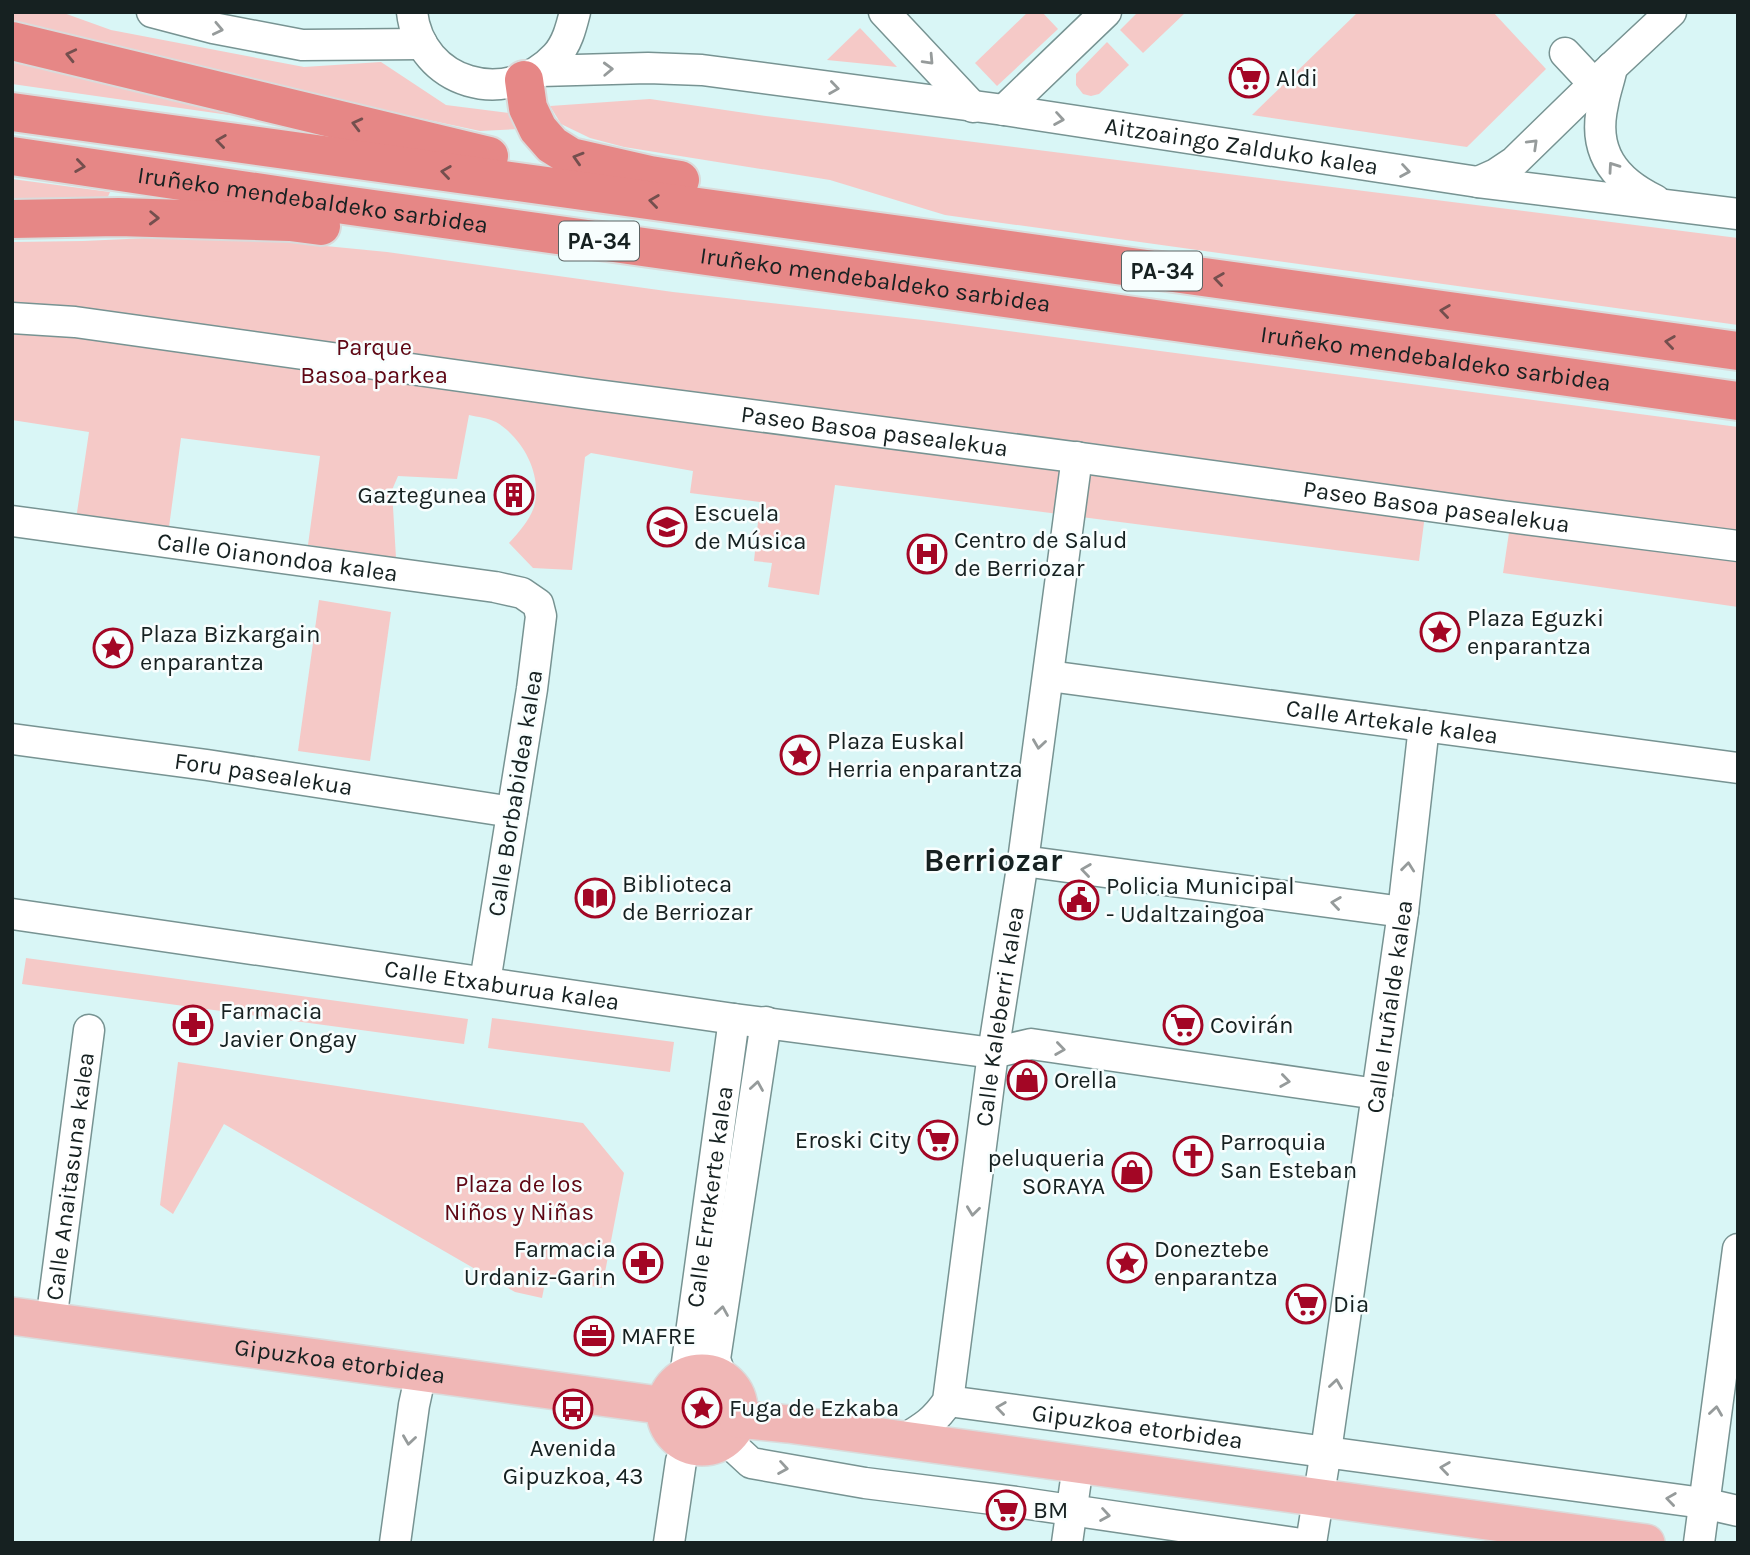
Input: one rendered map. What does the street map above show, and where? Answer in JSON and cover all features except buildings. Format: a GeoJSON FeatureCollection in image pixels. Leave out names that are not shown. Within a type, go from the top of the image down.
{"type":"FeatureCollection","features":[{"type":"Feature","properties":{"kind":"highway"},"geometry":{"type":"LineString","coordinates":[[12,41],[493,157],[587,192]]}},
{"type":"Feature","properties":{"kind":"highway"},"geometry":{"type":"LineString","coordinates":[[532,76],[528,108],[538,129],[552,145],[571,157],[650,175],[837,205],[979,246]]}},
{"type":"Feature","properties":{"kind":"highway","name":"Iruñeko mendebaldeko sarbidea"},"geometry":{"type":"LineString","coordinates":[[12,112],[1738,351]]}},
{"type":"Feature","properties":{"kind":"highway","name":"Iruñeko mendebaldeko sarbidea"},"geometry":{"type":"LineString","coordinates":[[12,156],[1738,401]]}},
{"type":"Feature","properties":{"kind":"highway"},"geometry":{"type":"LineString","coordinates":[[12,219],[118,217],[290,222],[818,291],[1186,324]]}},
{"type":"Feature","properties":{"kind":"main road","name":"Gipuzkoa etorbidea"},"geometry":{"type":"LineString","coordinates":[[12,1316],[421,1373],[691,1387]]}},
{"type":"Feature","properties":{"kind":"main road"},"geometry":{"type":"LineString","coordinates":[[730,1385],[737,1395],[739,1407],[718,1434],[679,1438],[671,1429],[666,1418],[691,1387],[730,1385]]}},
{"type":"Feature","properties":{"kind":"main road","name":"Gipuzkoa etorbidea"},"geometry":{"type":"LineString","coordinates":[[718,1434],[789,1424],[1646,1543]]}},
{"type":"Feature","properties":{"kind":"street"},"geometry":{"type":"LineString","coordinates":[[152,12],[213,28],[302,45],[422,44],[412,12]]}},
{"type":"Feature","properties":{"kind":"street"},"geometry":{"type":"LineString","coordinates":[[532,76],[558,55],[570,34],[575,12]]}},
{"type":"Feature","properties":{"kind":"street"},"geometry":{"type":"LineString","coordinates":[[884,12],[973,107]]}},
{"type":"Feature","properties":{"kind":"street"},"geometry":{"type":"LineString","coordinates":[[1004,110],[1107,12]]}},
{"type":"Feature","properties":{"kind":"street"},"geometry":{"type":"LineString","coordinates":[[1478,182],[1514,162],[1671,12]]}},
{"type":"Feature","properties":{"kind":"street","name":"Aitzoaingo Zalduko kalea"},"geometry":{"type":"LineString","coordinates":[[422,44],[438,64],[460,78],[484,85],[510,84],[532,76],[648,68],[702,70],[1004,110],[1478,182],[1738,214]]}},
{"type":"Feature","properties":{"kind":"street"},"geometry":{"type":"LineString","coordinates":[[1565,53],[1603,75]]}},
{"type":"Feature","properties":{"kind":"street","name":"Aitzoaingo Zalduko kalea"},"geometry":{"type":"LineString","coordinates":[[1603,75],[1601,141],[1606,156],[1619,177],[1668,206]]}},
{"type":"Feature","properties":{"kind":"street","name":"Paseo Basoa pasealekua"},"geometry":{"type":"LineString","coordinates":[[12,317],[75,322],[589,394],[1738,546]]}},
{"type":"Feature","properties":{"kind":"street","name":"Calle Kaleberri kalea"},"geometry":{"type":"LineString","coordinates":[[948,1401],[993,1053],[1023,861],[1077,457]]}},
{"type":"Feature","properties":{"kind":"street","name":"Calle Oianondoa kalea"},"geometry":{"type":"LineString","coordinates":[[12,521],[495,587],[522,593],[538,604]]}},
{"type":"Feature","properties":{"kind":"street","name":"Calle Borbabidea kalea"},"geometry":{"type":"LineString","coordinates":[[485,982],[532,689],[541,616],[538,604]]}},
{"type":"Feature","properties":{"kind":"street","name":"Calle Artekale kalea"},"geometry":{"type":"LineString","coordinates":[[1049,676],[1738,768]]}},
{"type":"Feature","properties":{"kind":"street","name":"Calle Iruñalde kalea"},"geometry":{"type":"LineString","coordinates":[[1326,1451],[1403,912],[1424,726]]}},
{"type":"Feature","properties":{"kind":"street","name":"Foru pasealekua"},"geometry":{"type":"LineString","coordinates":[[12,739],[207,765],[512,812]]}},
{"type":"Feature","properties":{"kind":"street"},"geometry":{"type":"LineString","coordinates":[[1023,861],[1403,912]]}},
{"type":"Feature","properties":{"kind":"street","name":"Calle Etxaburua kalea"},"geometry":{"type":"LineString","coordinates":[[12,914],[993,1053]]}},
{"type":"Feature","properties":{"kind":"street","name":"Calle Errekerte kalea"},"geometry":{"type":"LineString","coordinates":[[691,1387],[734,1018]]}},
{"type":"Feature","properties":{"kind":"street","name":"Calle Errekerte kalea"},"geometry":{"type":"LineString","coordinates":[[691,1387],[715,1359],[766,1022]]}},
{"type":"Feature","properties":{"kind":"street","name":"Calle Anaitasuna kalea"},"geometry":{"type":"LineString","coordinates":[[51,1322],[89,1030]]}},
{"type":"Feature","properties":{"kind":"street"},"geometry":{"type":"LineString","coordinates":[[993,1053],[1031,1044],[1377,1094]]}},
{"type":"Feature","properties":{"kind":"street"},"geometry":{"type":"LineString","coordinates":[[1699,1543],[1738,1249]]}},
{"type":"Feature","properties":{"kind":"street"},"geometry":{"type":"LineString","coordinates":[[395,1543],[421,1373]]}},
{"type":"Feature","properties":{"kind":"street"},"geometry":{"type":"LineString","coordinates":[[903,1440],[926,1427],[939,1415],[948,1401]]}},
{"type":"Feature","properties":{"kind":"street","name":"Gipuzkoa etorbidea"},"geometry":{"type":"LineString","coordinates":[[948,1401],[1703,1503],[1738,1511]]}},
{"type":"Feature","properties":{"kind":"street"},"geometry":{"type":"LineString","coordinates":[[669,1543],[681,1461],[718,1434],[751,1463],[865,1483],[1295,1543]]}},
{"type":"Feature","properties":{"kind":"street"},"geometry":{"type":"LineString","coordinates":[[1311,1543],[1326,1451]]}},
{"type":"Feature","properties":{"kind":"street"},"geometry":{"type":"LineString","coordinates":[[998,1500],[1004,1454]]}},
{"type":"Feature","properties":{"kind":"street"},"geometry":{"type":"LineString","coordinates":[[1067,1543],[1077,1465]]}},
{"type":"Feature","properties":{"kind":"green space"},"geometry":{"type":"Polygon","coordinates":[[[12,12],[61,12],[111,30],[304,67],[381,62],[446,105],[509,113],[520,129],[480,131],[195,70],[12,26],[12,12]]]}},
{"type":"Feature","properties":{"kind":"green space"},"geometry":{"type":"Polygon","coordinates":[[[1028,12],[1042,12],[1058,29],[997,86],[975,63],[1028,12]]]}},
{"type":"Feature","properties":{"kind":"green space"},"geometry":{"type":"Polygon","coordinates":[[[1138,12],[1186,12],[1143,53],[1120,30],[1138,12]]]}},
{"type":"Feature","properties":{"kind":"green space"},"geometry":{"type":"Polygon","coordinates":[[[1358,12],[1493,12],[1546,69],[1467,147],[1252,115],[1358,12]]]}},
{"type":"Feature","properties":{"kind":"green space"},"geometry":{"type":"Polygon","coordinates":[[[860,28],[897,67],[827,60],[860,28]]]}},
{"type":"Feature","properties":{"kind":"green space"},"geometry":{"type":"Polygon","coordinates":[[[1107,42],[1129,65],[1099,94],[1083,94],[1076,85],[1076,74],[1107,42]]]}},
{"type":"Feature","properties":{"kind":"green space"},"geometry":{"type":"Polygon","coordinates":[[[12,57],[250,109],[229,115],[12,84],[12,57]]]}},
{"type":"Feature","properties":{"kind":"green space"},"geometry":{"type":"Polygon","coordinates":[[[650,99],[1738,238],[1738,325],[945,215],[830,180],[624,147],[590,138],[561,124],[550,106],[650,99]]]}},
{"type":"Feature","properties":{"kind":"green space"},"geometry":{"type":"Polygon","coordinates":[[[12,179],[110,192],[106,201],[12,199],[12,179]]]}},
{"type":"Feature","properties":{"kind":"green space","name":"Parque Basoa parkea"},"geometry":{"type":"Polygon","coordinates":[[[214,235],[387,252],[673,292],[932,321],[1738,427],[1738,607],[1503,573],[1510,526],[1425,515],[1419,561],[835,485],[819,595],[768,587],[772,563],[754,561],[760,502],[690,493],[693,471],[591,453],[585,457],[572,570],[533,568],[509,543],[527,522],[534,507],[536,482],[528,458],[506,429],[496,422],[469,415],[457,479],[398,476],[392,490],[396,558],[308,545],[320,456],[181,438],[169,527],[76,519],[89,432],[12,420],[12,242],[214,235]]]}},
{"type":"Feature","properties":{"kind":"green space"},"geometry":{"type":"Polygon","coordinates":[[[319,600],[391,612],[370,761],[298,751],[319,600]]]}},
{"type":"Feature","properties":{"kind":"green space"},"geometry":{"type":"Polygon","coordinates":[[[26,958],[468,1019],[464,1044],[22,984],[26,958]]]}},
{"type":"Feature","properties":{"kind":"green space"},"geometry":{"type":"Polygon","coordinates":[[[492,1018],[674,1042],[670,1072],[488,1048],[492,1018]]]}},
{"type":"Feature","properties":{"kind":"green space","name":"Plaza de los Niños y Niñas"},"geometry":{"type":"Polygon","coordinates":[[[178,1062],[583,1123],[624,1173],[602,1288],[546,1278],[542,1298],[515,1292],[224,1124],[173,1214],[160,1205],[178,1062]]]}},
{"type":"Feature","properties":{"kind":"green space"},"geometry":{"type":"Polygon","coordinates":[[[702,1385],[719,1392],[726,1409],[719,1426],[702,1433],[685,1426],[678,1409],[685,1392],[702,1385]]]}},
{"type":"Feature","properties":{"kind":"place","name":"Aldi"},"geometry":{"type":"Point","coordinates":[1249,78]}},
{"type":"Feature","properties":{"kind":"place","name":"Gaztegunea"},"geometry":{"type":"Point","coordinates":[514,495]}},
{"type":"Feature","properties":{"kind":"place","name":"Escuela de Música"},"geometry":{"type":"Point","coordinates":[667,527]}},
{"type":"Feature","properties":{"kind":"place","name":"Centro de Salud de Berriozar"},"geometry":{"type":"Point","coordinates":[927,554]}},
{"type":"Feature","properties":{"kind":"place","name":"Plaza Eguzki enparantza"},"geometry":{"type":"Point","coordinates":[1440,632]}},
{"type":"Feature","properties":{"kind":"place","name":"Plaza Bizkargain enparantza"},"geometry":{"type":"Point","coordinates":[113,648]}},
{"type":"Feature","properties":{"kind":"place","name":"Plaza Euskal Herria enparantza"},"geometry":{"type":"Point","coordinates":[800,755]}},
{"type":"Feature","properties":{"kind":"place","name":"Biblioteca de Berriozar"},"geometry":{"type":"Point","coordinates":[595,898]}},
{"type":"Feature","properties":{"kind":"place","name":"Policia Municipal - Udaltzaingoa"},"geometry":{"type":"Point","coordinates":[1079,900]}},
{"type":"Feature","properties":{"kind":"place","name":"Farmacia Javier Ongay"},"geometry":{"type":"Point","coordinates":[193,1025]}},
{"type":"Feature","properties":{"kind":"place","name":"Covirán"},"geometry":{"type":"Point","coordinates":[1183,1025]}},
{"type":"Feature","properties":{"kind":"place","name":"Orella"},"geometry":{"type":"Point","coordinates":[1027,1080]}},
{"type":"Feature","properties":{"kind":"place","name":"Eroski City"},"geometry":{"type":"Point","coordinates":[938,1140]}},
{"type":"Feature","properties":{"kind":"place","name":"Parroquia San Esteban"},"geometry":{"type":"Point","coordinates":[1193,1156]}},
{"type":"Feature","properties":{"kind":"place","name":"peluqueria SORAYA"},"geometry":{"type":"Point","coordinates":[1132,1172]}},
{"type":"Feature","properties":{"kind":"place","name":"Farmacia Urdaniz-Garin"},"geometry":{"type":"Point","coordinates":[643,1263]}},
{"type":"Feature","properties":{"kind":"place","name":"Doneztebe enparantza"},"geometry":{"type":"Point","coordinates":[1127,1263]}},
{"type":"Feature","properties":{"kind":"place","name":"Dia"},"geometry":{"type":"Point","coordinates":[1306,1304]}},
{"type":"Feature","properties":{"kind":"place","name":"MAFRE"},"geometry":{"type":"Point","coordinates":[594,1336]}},
{"type":"Feature","properties":{"kind":"place","name":"Fuga de Ezkaba"},"geometry":{"type":"Point","coordinates":[702,1408]}},
{"type":"Feature","properties":{"kind":"place","name":"Avenida Gipuzkoa, 43"},"geometry":{"type":"Point","coordinates":[573,1409]}},
{"type":"Feature","properties":{"kind":"place","name":"BM"},"geometry":{"type":"Point","coordinates":[1006,1510]}},
{"type":"Feature","properties":{"kind":"district","name":"Berriozar"},"geometry":{"type":"Point","coordinates":[993,860]}}]}
